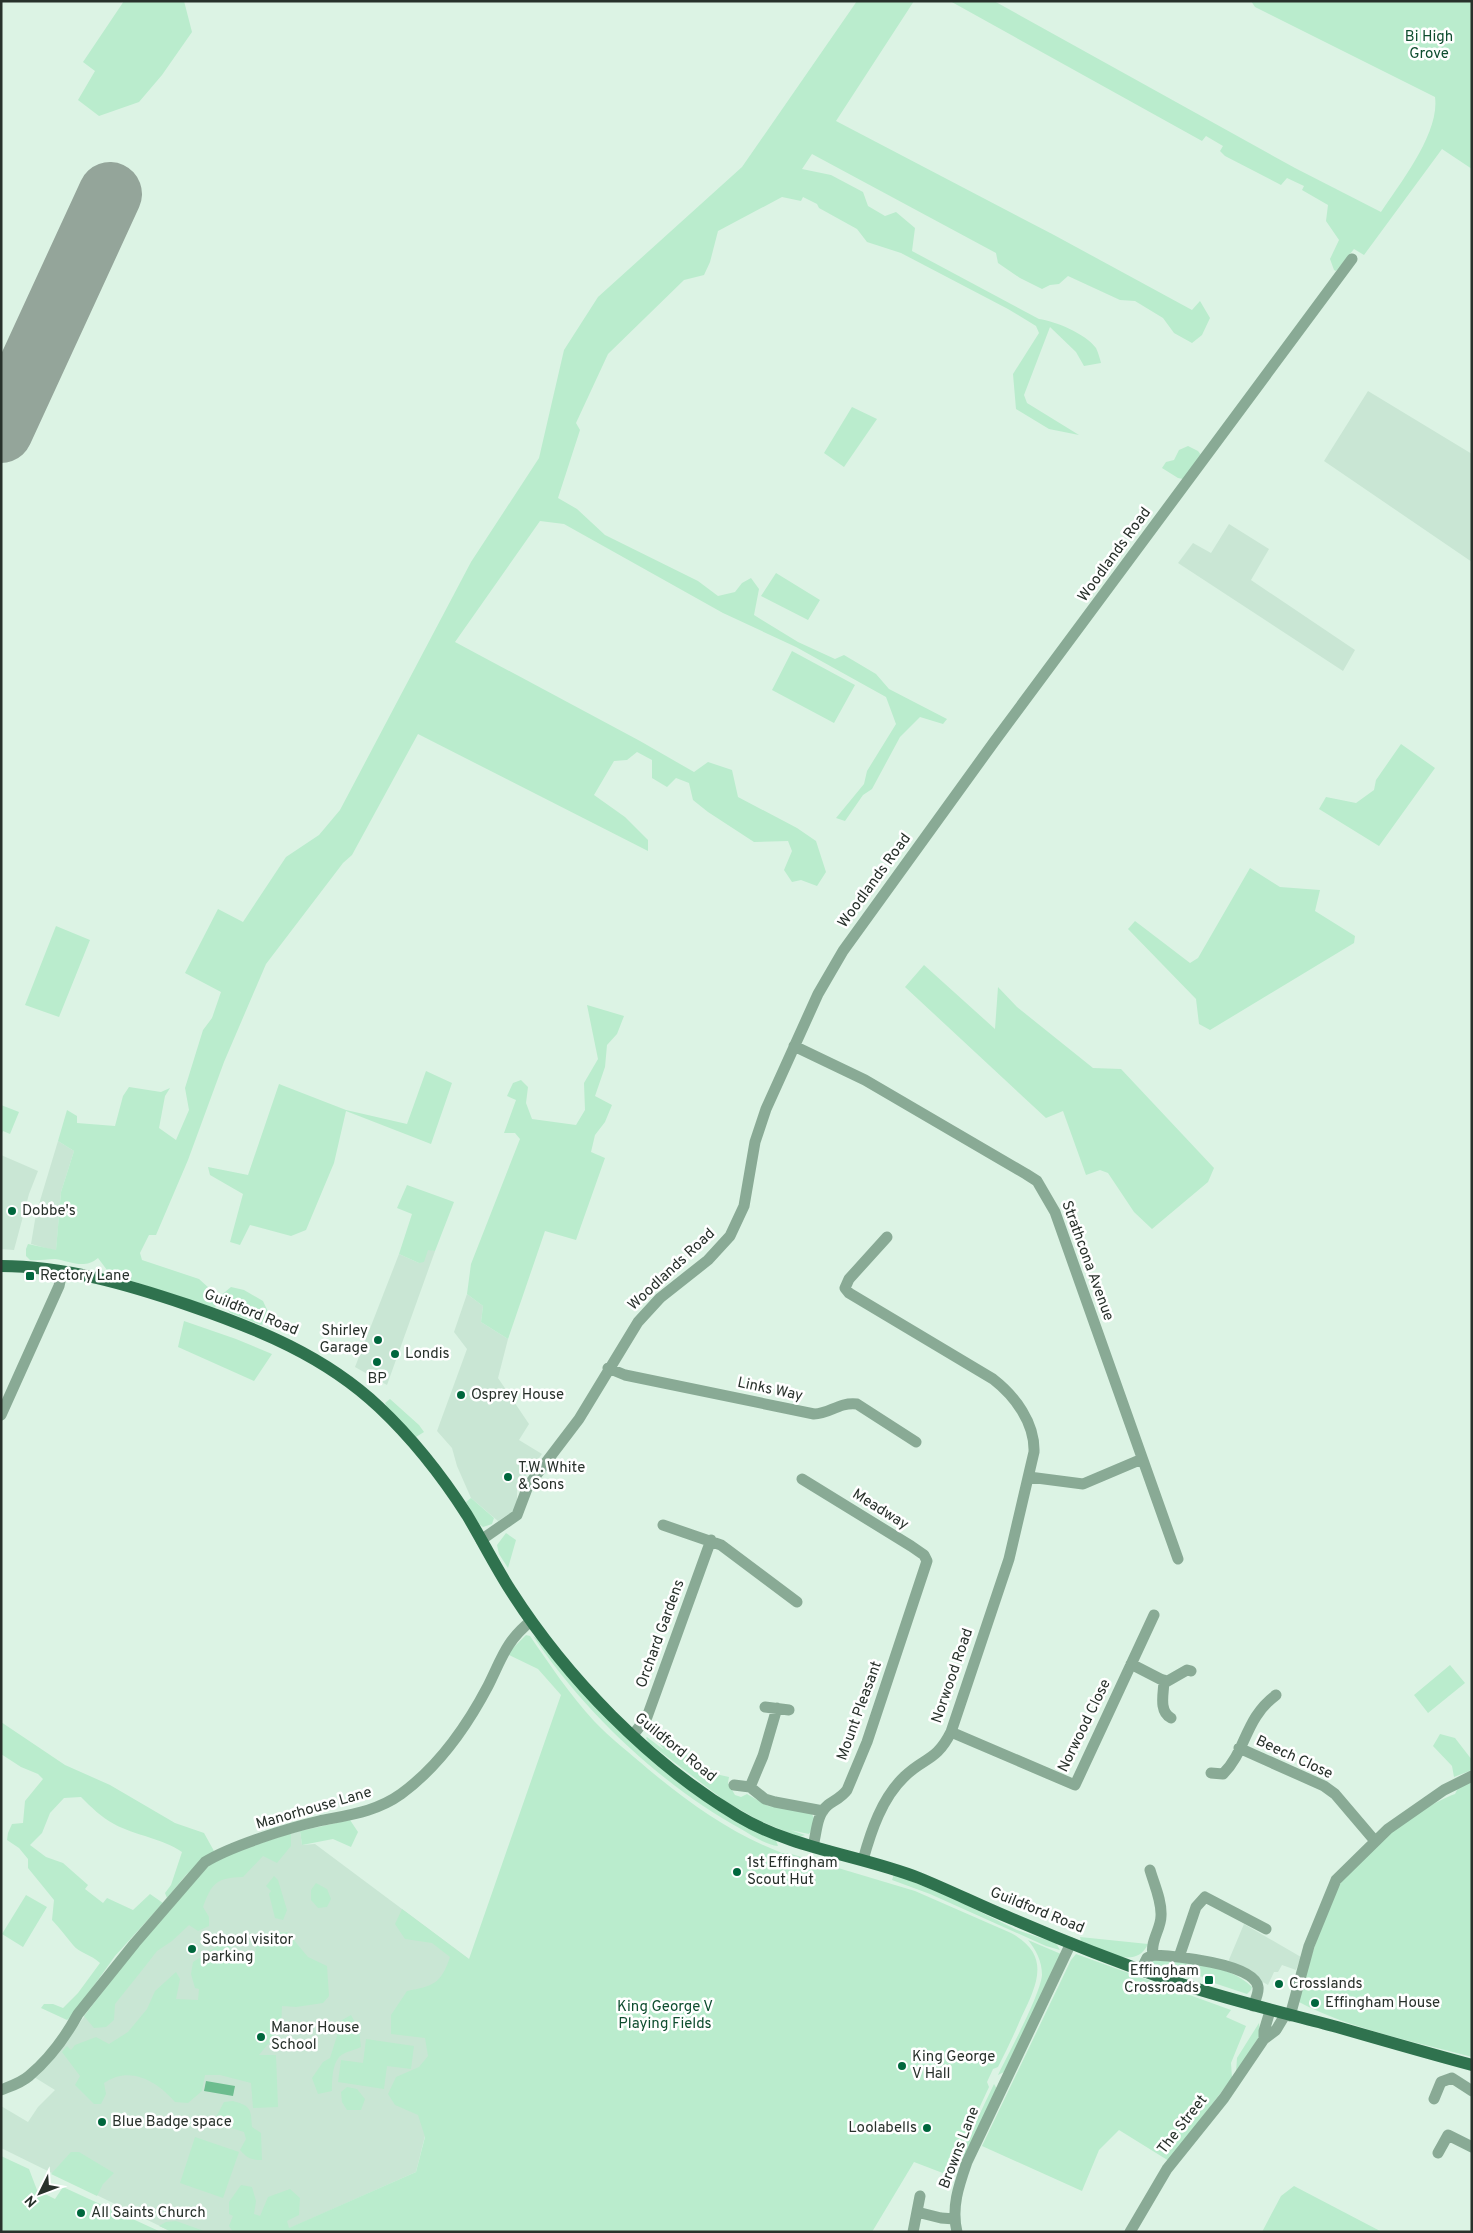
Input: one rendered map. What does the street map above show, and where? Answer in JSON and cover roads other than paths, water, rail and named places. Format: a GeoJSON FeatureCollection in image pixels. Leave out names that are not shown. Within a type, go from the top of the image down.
{"type":"FeatureCollection","features":[{"type":"Feature","properties":{"kind":"main road","name":"Guildford Road"},"geometry":{"type":"LineString","coordinates":[[1,1266],[20,1266],[96,1279],[162,1297],[218,1316],[274,1337],[322,1363],[363,1393],[400,1428],[438,1475],[531,1620],[556,1655],[594,1699],[684,1778],[741,1818],[765,1831],[917,1878],[1071,1943],[1141,1970],[1270,2011],[1472,2065]]}},
{"type":"Feature","properties":{"kind":"street","name":"Woodlands Road"},"geometry":{"type":"LineString","coordinates":[[481,1540],[517,1515],[528,1486],[579,1419],[608,1368],[638,1322],[648,1310],[708,1260],[730,1236],[744,1206],[759,1128],[818,994],[843,951],[994,742],[1352,259]]}},
{"type":"Feature","properties":{"kind":"street","name":"Strathcona Avenue"},"geometry":{"type":"LineString","coordinates":[[794,1046],[865,1080],[1037,1181],[1055,1212],[1178,1559]]}},
{"type":"Feature","properties":{"kind":"street","name":"Norwood Road"},"geometry":{"type":"LineString","coordinates":[[863,1860],[884,1803],[895,1786],[906,1774],[940,1751],[951,1732],[1009,1560],[1034,1452],[1034,1437],[1024,1414],[1006,1389],[993,1379],[855,1298],[845,1288],[849,1279],[887,1237]]}},
{"type":"Feature","properties":{"kind":"street"},"geometry":{"type":"LineString","coordinates":[[1,1415],[59,1286],[62,1272]]}},
{"type":"Feature","properties":{"kind":"street","name":"Links Way"},"geometry":{"type":"LineString","coordinates":[[608,1368],[625,1375],[814,1414],[824,1413],[847,1403],[857,1404],[916,1442]]}},
{"type":"Feature","properties":{"kind":"street"},"geometry":{"type":"LineString","coordinates":[[1029,1477],[1083,1484],[1142,1459]]}},
{"type":"Feature","properties":{"kind":"street","name":"Meadway"},"geometry":{"type":"LineString","coordinates":[[802,1479],[924,1555],[927,1561],[922,1576]]}},
{"type":"Feature","properties":{"kind":"street"},"geometry":{"type":"LineString","coordinates":[[663,1525],[711,1540],[733,1552],[797,1602]]}},
{"type":"Feature","properties":{"kind":"street","name":"Orchard Gardens"},"geometry":{"type":"LineString","coordinates":[[633,1735],[647,1717],[711,1540]]}},
{"type":"Feature","properties":{"kind":"street","name":"Mount Pleasant"},"geometry":{"type":"LineString","coordinates":[[823,1811],[847,1790],[867,1742],[922,1576]]}},
{"type":"Feature","properties":{"kind":"street","name":"Norwood Close"},"geometry":{"type":"LineString","coordinates":[[951,1732],[1075,1785],[1154,1615]]}},
{"type":"Feature","properties":{"kind":"street","name":"Manorhouse Lane"},"geometry":{"type":"LineString","coordinates":[[1,2090],[29,2076],[43,2062],[72,2025],[78,2014],[135,1943],[206,1862],[218,1855],[294,1828],[360,1814],[389,1802],[413,1785],[433,1766],[467,1721],[512,1639],[531,1620]]}},
{"type":"Feature","properties":{"kind":"street"},"geometry":{"type":"LineString","coordinates":[[1131,1664],[1166,1682],[1186,1670],[1191,1670]]}},
{"type":"Feature","properties":{"kind":"street"},"geometry":{"type":"LineString","coordinates":[[1164,1680],[1163,1705],[1167,1716],[1171,1718]]}},
{"type":"Feature","properties":{"kind":"street","name":"Beech Close"},"geometry":{"type":"LineString","coordinates":[[1211,1774],[1223,1774],[1229,1768],[1250,1723],[1258,1711],[1276,1695]]}},
{"type":"Feature","properties":{"kind":"street"},"geometry":{"type":"LineString","coordinates":[[750,1786],[783,1709],[765,1707]]}},
{"type":"Feature","properties":{"kind":"street","name":"Beech Close"},"geometry":{"type":"LineString","coordinates":[[1239,1748],[1324,1786],[1335,1794],[1375,1841]]}},
{"type":"Feature","properties":{"kind":"street"},"geometry":{"type":"LineString","coordinates":[[1288,2015],[1309,1946],[1336,1880],[1375,1841],[1422,1804],[1472,1776]]}},
{"type":"Feature","properties":{"kind":"street"},"geometry":{"type":"LineString","coordinates":[[734,1785],[750,1786],[770,1800],[823,1811],[819,1819],[813,1846]]}},
{"type":"Feature","properties":{"kind":"street"},"geometry":{"type":"LineString","coordinates":[[1150,1870],[1162,1917],[1153,1943],[1153,1954]]}},
{"type":"Feature","properties":{"kind":"street"},"geometry":{"type":"LineString","coordinates":[[1179,1957],[1196,1907],[1206,1897],[1266,1929]]}},
{"type":"Feature","properties":{"kind":"street","name":"Browns Lane"},"geometry":{"type":"LineString","coordinates":[[957,2232],[955,2219],[958,2189],[971,2153],[1071,1943]]}},
{"type":"Feature","properties":{"kind":"street"},"geometry":{"type":"LineString","coordinates":[[1141,1970],[1147,1958],[1153,1954],[1217,1963],[1234,1969],[1256,1982],[1258,1989],[1253,2006]]}},
{"type":"Feature","properties":{"kind":"street","name":"The Street"},"geometry":{"type":"LineString","coordinates":[[1264,2039],[1264,2031],[1270,2011]]}},
{"type":"Feature","properties":{"kind":"street","name":"The Street"},"geometry":{"type":"LineString","coordinates":[[1130,2232],[1167,2169],[1224,2098],[1264,2039],[1276,2030],[1288,2015]]}},
{"type":"Feature","properties":{"kind":"street"},"geometry":{"type":"LineString","coordinates":[[1452,2078],[1457,2061]]}},
{"type":"Feature","properties":{"kind":"street"},"geometry":{"type":"LineString","coordinates":[[1452,2078],[1472,2090]]}},
{"type":"Feature","properties":{"kind":"street"},"geometry":{"type":"LineString","coordinates":[[1434,2100],[1441,2082],[1452,2078]]}},
{"type":"Feature","properties":{"kind":"street"},"geometry":{"type":"LineString","coordinates":[[1438,2154],[1448,2135],[1472,2146]]}},
{"type":"Feature","properties":{"kind":"street"},"geometry":{"type":"LineString","coordinates":[[913,2232],[920,2196]]}},
{"type":"Feature","properties":{"kind":"street"},"geometry":{"type":"LineString","coordinates":[[917,2212],[941,2218],[955,2219]]}},
{"type":"Feature","properties":{"kind":"place","name":"Dobbe's"},"geometry":{"type":"Point","coordinates":[12,1211]}},
{"type":"Feature","properties":{"kind":"place","name":"Rectory Lane"},"geometry":{"type":"Point","coordinates":[30,1276]}},
{"type":"Feature","properties":{"kind":"place","name":"Shirley Garage"},"geometry":{"type":"Point","coordinates":[378,1340]}},
{"type":"Feature","properties":{"kind":"place","name":"Londis"},"geometry":{"type":"Point","coordinates":[395,1354]}},
{"type":"Feature","properties":{"kind":"place","name":"BP"},"geometry":{"type":"Point","coordinates":[377,1362]}},
{"type":"Feature","properties":{"kind":"place","name":"Osprey House"},"geometry":{"type":"Point","coordinates":[461,1395]}},
{"type":"Feature","properties":{"kind":"place","name":"T.W. White & Sons"},"geometry":{"type":"Point","coordinates":[508,1477]}},
{"type":"Feature","properties":{"kind":"place","name":"1st Effingham Scout Hut"},"geometry":{"type":"Point","coordinates":[737,1872]}},
{"type":"Feature","properties":{"kind":"place","name":"School visitor parking"},"geometry":{"type":"Point","coordinates":[192,1949]}},
{"type":"Feature","properties":{"kind":"place","name":"Effingham Crossroads"},"geometry":{"type":"Point","coordinates":[1209,1980]}},
{"type":"Feature","properties":{"kind":"place","name":"Crosslands"},"geometry":{"type":"Point","coordinates":[1279,1984]}},
{"type":"Feature","properties":{"kind":"place","name":"Effingham House"},"geometry":{"type":"Point","coordinates":[1315,2003]}},
{"type":"Feature","properties":{"kind":"place","name":"Manor House School"},"geometry":{"type":"Point","coordinates":[261,2037]}},
{"type":"Feature","properties":{"kind":"place","name":"King George V Hall"},"geometry":{"type":"Point","coordinates":[902,2066]}},
{"type":"Feature","properties":{"kind":"place","name":"Blue Badge space"},"geometry":{"type":"Point","coordinates":[102,2122]}},
{"type":"Feature","properties":{"kind":"place","name":"Loolabells"},"geometry":{"type":"Point","coordinates":[927,2128]}},
{"type":"Feature","properties":{"kind":"place","name":"All Saints Church"},"geometry":{"type":"Point","coordinates":[81,2213]}},
{"type":"Feature","properties":{"kind":"park label","name":"Bi High Grove"},"geometry":{"type":"Point","coordinates":[1429,46]}},
{"type":"Feature","properties":{"kind":"park label","name":"King George V Playing Fields"},"geometry":{"type":"Point","coordinates":[665,2016]}}]}
